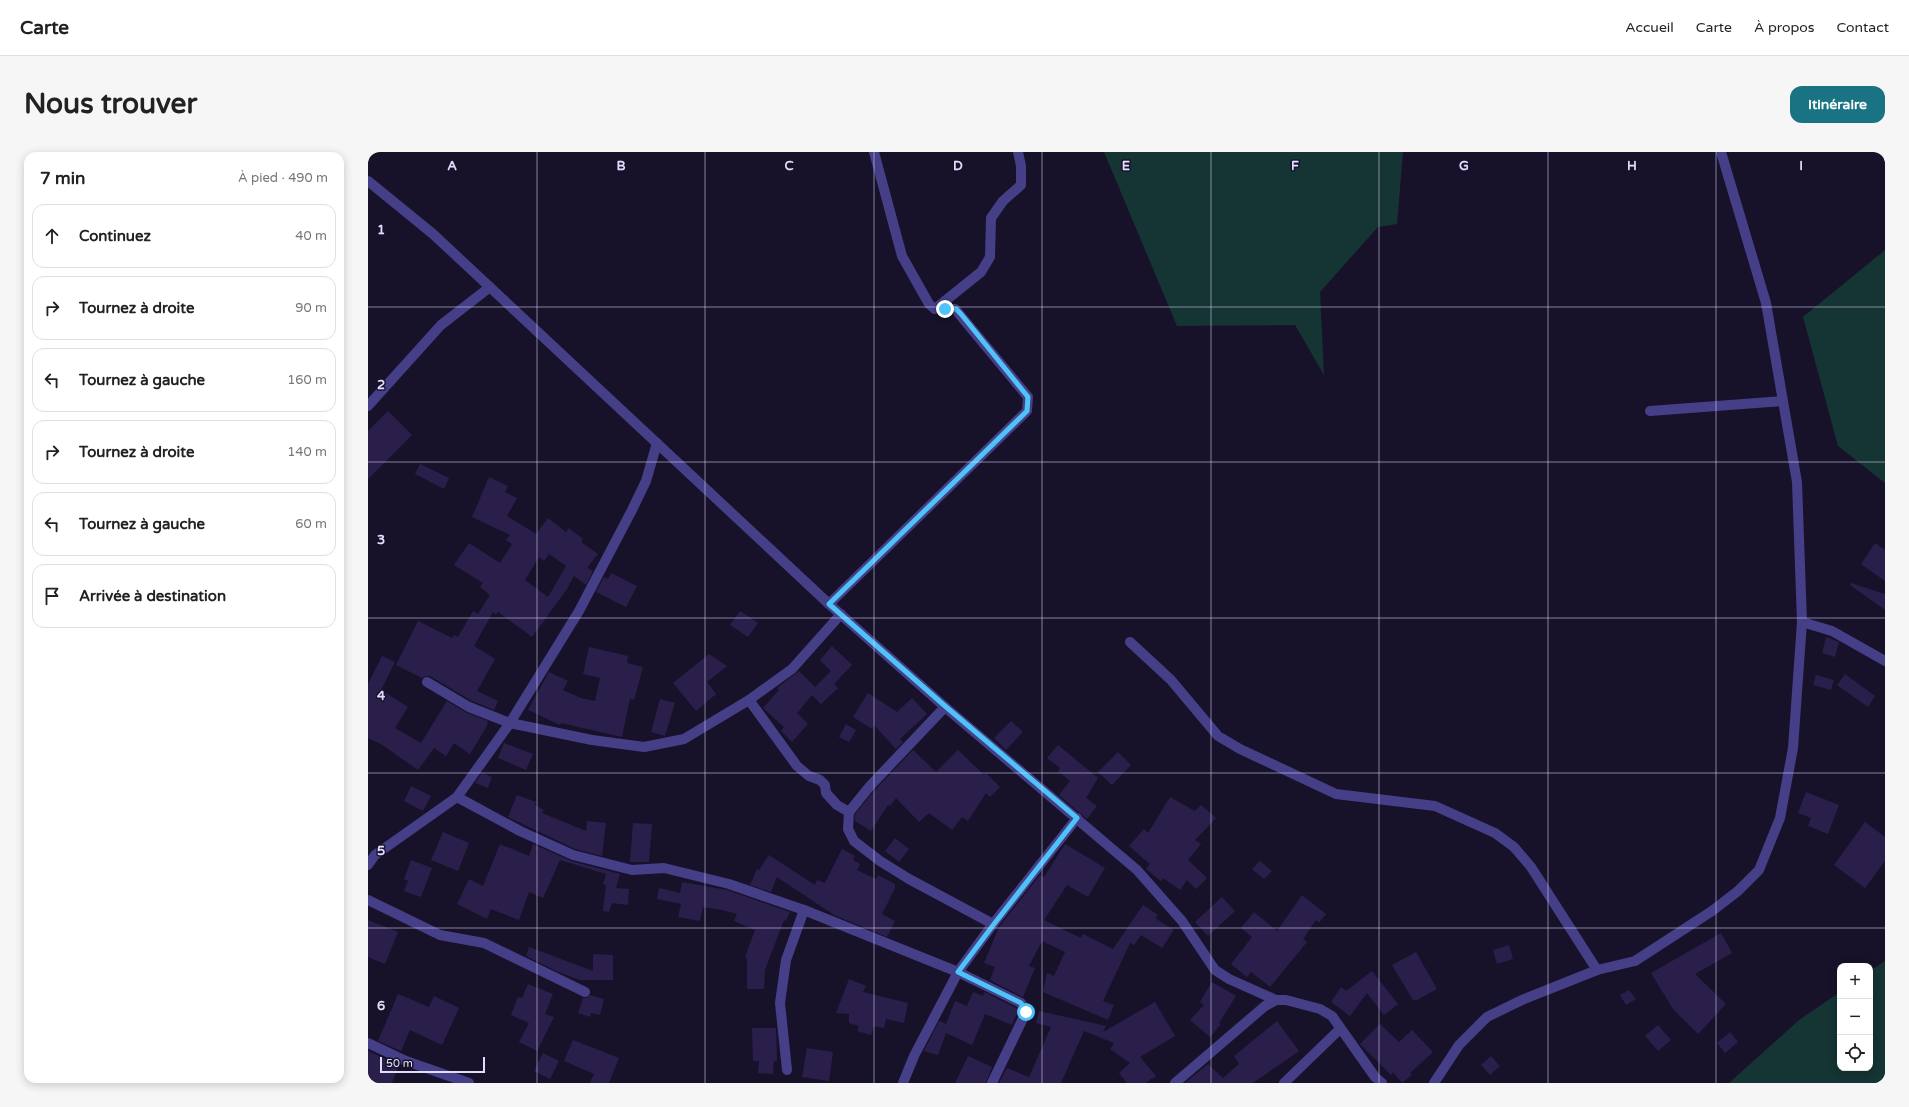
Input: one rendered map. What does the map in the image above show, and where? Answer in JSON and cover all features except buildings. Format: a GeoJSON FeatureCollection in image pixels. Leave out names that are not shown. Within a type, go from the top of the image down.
{"type":"FeatureCollection","features":[{"type":"Feature","properties":{"kind":"street"},"geometry":{"type":"LineString","coordinates":[[829,604],[1027,411],[1028,397],[961,314],[956,309],[935,309],[929,304],[902,256],[874,152]]}},
{"type":"Feature","properties":{"kind":"street"},"geometry":{"type":"LineString","coordinates":[[935,309],[981,272],[990,257],[991,218],[1003,201],[1021,185],[1021,166],[1018,152]]}},
{"type":"Feature","properties":{"kind":"street"},"geometry":{"type":"LineString","coordinates":[[1434,1083],[1459,1045],[1487,1017],[1522,1000],[1597,970],[1635,961],[1712,911],[1738,891],[1759,870],[1780,818],[1793,748],[1802,622],[1797,482],[1766,302],[1721,152]]}},
{"type":"Feature","properties":{"kind":"street"},"geometry":{"type":"LineString","coordinates":[[368,181],[433,234],[829,604],[945,706],[1137,870],[1182,921],[1215,970],[1229,979],[1276,1000],[1286,1000],[1320,1009],[1332,1016],[1375,1077],[1382,1083]]}},
{"type":"Feature","properties":{"kind":"street"},"geometry":{"type":"LineString","coordinates":[[368,406],[441,325],[490,288]]}},
{"type":"Feature","properties":{"kind":"street"},"geometry":{"type":"LineString","coordinates":[[1650,411],[1782,401]]}},
{"type":"Feature","properties":{"kind":"street"},"geometry":{"type":"LineString","coordinates":[[368,865],[375,855],[457,797],[510,723],[579,611],[646,481],[657,443]]}},
{"type":"Feature","properties":{"kind":"street"},"geometry":{"type":"LineString","coordinates":[[427,682],[469,708],[510,723],[592,740],[644,747],[684,739],[749,700],[792,669],[841,614]]}},
{"type":"Feature","properties":{"kind":"street"},"geometry":{"type":"LineString","coordinates":[[1802,622],[1832,632],[1885,660]]}},
{"type":"Feature","properties":{"kind":"street"},"geometry":{"type":"LineString","coordinates":[[1130,642],[1171,680],[1218,736],[1240,749],[1336,794],[1435,806],[1495,833],[1514,847],[1531,867],[1597,970]]}},
{"type":"Feature","properties":{"kind":"street"},"geometry":{"type":"LineString","coordinates":[[749,700],[797,766],[809,776],[820,780],[825,785],[826,793],[837,805],[850,812]]}},
{"type":"Feature","properties":{"kind":"street"},"geometry":{"type":"LineString","coordinates":[[945,706],[870,786],[850,812],[848,829],[854,841],[880,861],[994,924]]}},
{"type":"Feature","properties":{"kind":"street"},"geometry":{"type":"LineString","coordinates":[[457,797],[573,856],[632,870],[664,868],[690,873],[729,884],[804,910],[958,972],[1021,1003],[1026,1012],[992,1083]]}},
{"type":"Feature","properties":{"kind":"street"},"geometry":{"type":"LineString","coordinates":[[903,1083],[914,1056],[958,972],[1077,818]]}},
{"type":"Feature","properties":{"kind":"street"},"geometry":{"type":"LineString","coordinates":[[368,900],[440,935],[484,943],[584,992]]}},
{"type":"Feature","properties":{"kind":"street"},"geometry":{"type":"LineString","coordinates":[[787,1070],[780,1003],[786,960],[804,910]]}},
{"type":"Feature","properties":{"kind":"street"},"geometry":{"type":"LineString","coordinates":[[1175,1083],[1265,1006],[1276,1000]]}},
{"type":"Feature","properties":{"kind":"street"},"geometry":{"type":"LineString","coordinates":[[1284,1083],[1340,1029]]}},
{"type":"Feature","properties":{"kind":"street"},"geometry":{"type":"LineString","coordinates":[[368,1042],[406,1061],[469,1083]]}},
{"type":"Feature","properties":{"kind":"green space"},"geometry":{"type":"Polygon","coordinates":[[[1104,152],[1403,152],[1397,224],[1378,227],[1320,292],[1324,375],[1295,325],[1177,326],[1104,152]]]}},
{"type":"Feature","properties":{"kind":"green space"},"geometry":{"type":"Polygon","coordinates":[[[1885,250],[1885,483],[1838,446],[1803,317],[1885,250]]]}},
{"type":"Feature","properties":{"kind":"green space"},"geometry":{"type":"Polygon","coordinates":[[[1885,961],[1885,1083],[1729,1083],[1799,1020],[1837,994],[1837,1071],[1873,1071],[1873,969],[1885,961]]]}},
{"type":"Feature","properties":{"kind":"route"},"geometry":{"type":"LineString","coordinates":[[945,309],[956,309],[961,314],[1028,397],[1029,403],[1027,411],[829,604],[945,706],[1077,818],[958,972],[1021,1003],[1026,1012]]}}]}
